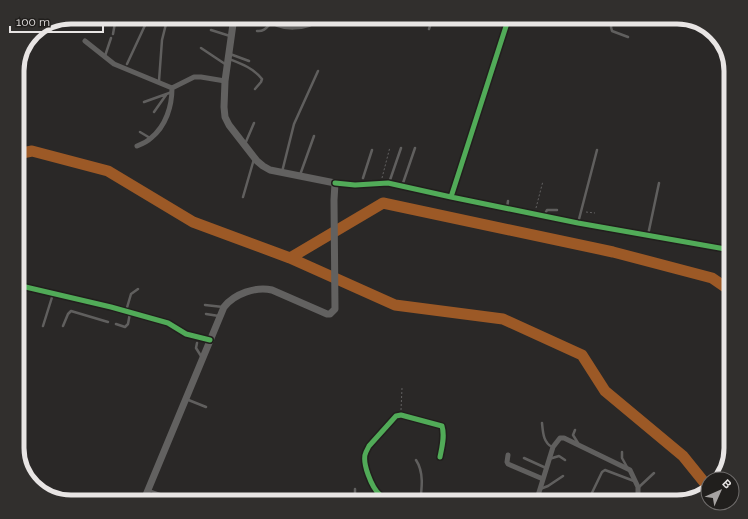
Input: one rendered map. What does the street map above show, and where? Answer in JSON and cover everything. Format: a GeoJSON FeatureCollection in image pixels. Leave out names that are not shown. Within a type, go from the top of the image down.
{"type":"FeatureCollection","features":[{"type":"Feature","properties":{"kind":"main road"},"geometry":{"type":"LineString","coordinates":[[146,495],[202,358],[224,307],[229,300],[258,289],[265,289],[272,290],[326,314],[333,312],[335,309],[335,183],[270,170],[263,166],[254,157],[229,125],[225,117],[224,107],[225,81],[233,24]]}},
{"type":"Feature","properties":{"kind":"street"},"geometry":{"type":"LineString","coordinates":[[276,24],[296,27],[309,24]]}},
{"type":"Feature","properties":{"kind":"street"},"geometry":{"type":"LineString","coordinates":[[451,197],[507,24]]}},
{"type":"Feature","properties":{"kind":"street"},"geometry":{"type":"LineString","coordinates":[[85,41],[114,64],[126,66],[159,81],[172,90]]}},
{"type":"Feature","properties":{"kind":"street"},"geometry":{"type":"LineString","coordinates":[[172,90],[194,77],[225,81]]}},
{"type":"Feature","properties":{"kind":"street"},"geometry":{"type":"LineString","coordinates":[[138,146],[151,139],[158,132],[170,110],[172,90]]}},
{"type":"Feature","properties":{"kind":"street"},"geometry":{"type":"LineString","coordinates":[[335,183],[389,183],[578,223],[724,249]]}},
{"type":"Feature","properties":{"kind":"street"},"geometry":{"type":"LineString","coordinates":[[24,287],[168,323],[186,334],[210,340]]}},
{"type":"Feature","properties":{"kind":"street"},"geometry":{"type":"LineString","coordinates":[[380,495],[372,482],[365,465],[366,452],[396,416],[400,415],[442,426],[444,431],[440,457]]}},
{"type":"Feature","properties":{"kind":"street"},"geometry":{"type":"LineString","coordinates":[[538,495],[553,447],[560,438],[564,438],[630,470],[637,485],[638,495]]}},
{"type":"Feature","properties":{"kind":"street"},"geometry":{"type":"LineString","coordinates":[[508,455],[508,464],[543,479]]}},
{"type":"Feature","properties":{"kind":"lane"},"geometry":{"type":"LineString","coordinates":[[112,34],[114,24]]}},
{"type":"Feature","properties":{"kind":"lane"},"geometry":{"type":"LineString","coordinates":[[126,66],[145,24]]}},
{"type":"Feature","properties":{"kind":"lane"},"geometry":{"type":"LineString","coordinates":[[159,81],[162,40],[166,24]]}},
{"type":"Feature","properties":{"kind":"lane"},"geometry":{"type":"LineString","coordinates":[[257,31],[264,30],[270,24]]}},
{"type":"Feature","properties":{"kind":"lane"},"geometry":{"type":"LineString","coordinates":[[429,29],[431,24]]}},
{"type":"Feature","properties":{"kind":"lane"},"geometry":{"type":"LineString","coordinates":[[612,24],[612,31],[628,37]]}},
{"type":"Feature","properties":{"kind":"lane"},"geometry":{"type":"LineString","coordinates":[[211,30],[232,37]]}},
{"type":"Feature","properties":{"kind":"lane"},"geometry":{"type":"LineString","coordinates":[[104,57],[111,38]]}},
{"type":"Feature","properties":{"kind":"lane"},"geometry":{"type":"LineString","coordinates":[[201,48],[254,70],[262,79],[255,89]]}},
{"type":"Feature","properties":{"kind":"lane"},"geometry":{"type":"LineString","coordinates":[[229,59],[249,61]]}},
{"type":"Feature","properties":{"kind":"lane"},"geometry":{"type":"LineString","coordinates":[[282,172],[294,124],[318,71]]}},
{"type":"Feature","properties":{"kind":"lane"},"geometry":{"type":"LineString","coordinates":[[144,102],[166,94],[172,90]]}},
{"type":"Feature","properties":{"kind":"lane"},"geometry":{"type":"LineString","coordinates":[[154,112],[166,94]]}},
{"type":"Feature","properties":{"kind":"lane"},"geometry":{"type":"LineString","coordinates":[[245,145],[254,123]]}},
{"type":"Feature","properties":{"kind":"lane"},"geometry":{"type":"LineString","coordinates":[[140,132],[151,139]]}},
{"type":"Feature","properties":{"kind":"lane"},"geometry":{"type":"LineString","coordinates":[[300,176],[314,136]]}},
{"type":"Feature","properties":{"kind":"lane"},"geometry":{"type":"LineString","coordinates":[[389,183],[401,148]]}},
{"type":"Feature","properties":{"kind":"lane"},"geometry":{"type":"LineString","coordinates":[[402,186],[415,148]]}},
{"type":"Feature","properties":{"kind":"lane"},"geometry":{"type":"LineString","coordinates":[[363,178],[372,150]]}},
{"type":"Feature","properties":{"kind":"lane"},"geometry":{"type":"LineString","coordinates":[[578,223],[597,150]]}},
{"type":"Feature","properties":{"kind":"lane"},"geometry":{"type":"LineString","coordinates":[[243,197],[254,157]]}},
{"type":"Feature","properties":{"kind":"lane"},"geometry":{"type":"LineString","coordinates":[[648,235],[659,183]]}},
{"type":"Feature","properties":{"kind":"lane"},"geometry":{"type":"LineString","coordinates":[[507,208],[508,201]]}},
{"type":"Feature","properties":{"kind":"lane"},"geometry":{"type":"LineString","coordinates":[[544,216],[546,210],[557,210]]}},
{"type":"Feature","properties":{"kind":"lane"},"geometry":{"type":"LineString","coordinates":[[116,324],[125,327],[128,324],[129,299],[131,294],[138,289]]}},
{"type":"Feature","properties":{"kind":"lane"},"geometry":{"type":"LineString","coordinates":[[43,326],[54,294]]}},
{"type":"Feature","properties":{"kind":"lane"},"geometry":{"type":"LineString","coordinates":[[205,305],[224,307]]}},
{"type":"Feature","properties":{"kind":"lane"},"geometry":{"type":"LineString","coordinates":[[63,326],[68,314],[71,311],[108,322]]}},
{"type":"Feature","properties":{"kind":"lane"},"geometry":{"type":"LineString","coordinates":[[206,314],[220,316]]}},
{"type":"Feature","properties":{"kind":"lane"},"geometry":{"type":"LineString","coordinates":[[196,343],[196,348],[202,358]]}},
{"type":"Feature","properties":{"kind":"lane"},"geometry":{"type":"LineString","coordinates":[[185,399],[206,407]]}},
{"type":"Feature","properties":{"kind":"lane"},"geometry":{"type":"LineString","coordinates":[[542,423],[544,438],[548,445],[553,447]]}},
{"type":"Feature","properties":{"kind":"lane"},"geometry":{"type":"LineString","coordinates":[[575,430],[573,435],[579,445]]}},
{"type":"Feature","properties":{"kind":"lane"},"geometry":{"type":"LineString","coordinates":[[622,452],[623,461],[630,470]]}},
{"type":"Feature","properties":{"kind":"lane"},"geometry":{"type":"LineString","coordinates":[[549,459],[559,456],[565,460]]}},
{"type":"Feature","properties":{"kind":"lane"},"geometry":{"type":"LineString","coordinates":[[524,458],[546,469]]}},
{"type":"Feature","properties":{"kind":"lane"},"geometry":{"type":"LineString","coordinates":[[416,460],[422,470],[421,495]]}},
{"type":"Feature","properties":{"kind":"lane"},"geometry":{"type":"LineString","coordinates":[[591,495],[602,472],[605,470],[637,485],[654,474]]}},
{"type":"Feature","properties":{"kind":"lane"},"geometry":{"type":"LineString","coordinates":[[540,490],[563,476]]}},
{"type":"Feature","properties":{"kind":"lane"},"geometry":{"type":"LineString","coordinates":[[148,489],[164,495]]}},
{"type":"Feature","properties":{"kind":"lane"},"geometry":{"type":"LineString","coordinates":[[355,489],[355,495]]}},
{"type":"Feature","properties":{"kind":"path"},"geometry":{"type":"LineString","coordinates":[[381,182],[390,148]]}},
{"type":"Feature","properties":{"kind":"path"},"geometry":{"type":"LineString","coordinates":[[536,208],[543,181]]}},
{"type":"Feature","properties":{"kind":"path"},"geometry":{"type":"LineString","coordinates":[[581,211],[595,213]]}},
{"type":"Feature","properties":{"kind":"path"},"geometry":{"type":"LineString","coordinates":[[400,415],[402,388]]}},
{"type":"Feature","properties":{"kind":"waterway"},"geometry":{"type":"LineString","coordinates":[[24,153],[32,151],[108,171],[193,222],[290,258],[383,203],[613,252],[712,278],[724,286]]}},
{"type":"Feature","properties":{"kind":"waterway"},"geometry":{"type":"LineString","coordinates":[[290,258],[395,305],[503,319],[582,355],[605,391],[683,456],[700,477]]}},
{"type":"Feature","properties":{"kind":"cycle path"},"geometry":{"type":"LineString","coordinates":[[451,197],[507,24]]}},
{"type":"Feature","properties":{"kind":"cycle path"},"geometry":{"type":"LineString","coordinates":[[335,183],[355,185],[388,183],[578,223],[724,249]]}},
{"type":"Feature","properties":{"kind":"cycle path"},"geometry":{"type":"LineString","coordinates":[[24,287],[111,307],[168,323],[186,334],[210,340]]}},
{"type":"Feature","properties":{"kind":"cycle path"},"geometry":{"type":"LineString","coordinates":[[380,495],[368,475],[365,456],[369,446],[396,416],[401,415],[442,426],[443,438],[440,457]]}}]}
